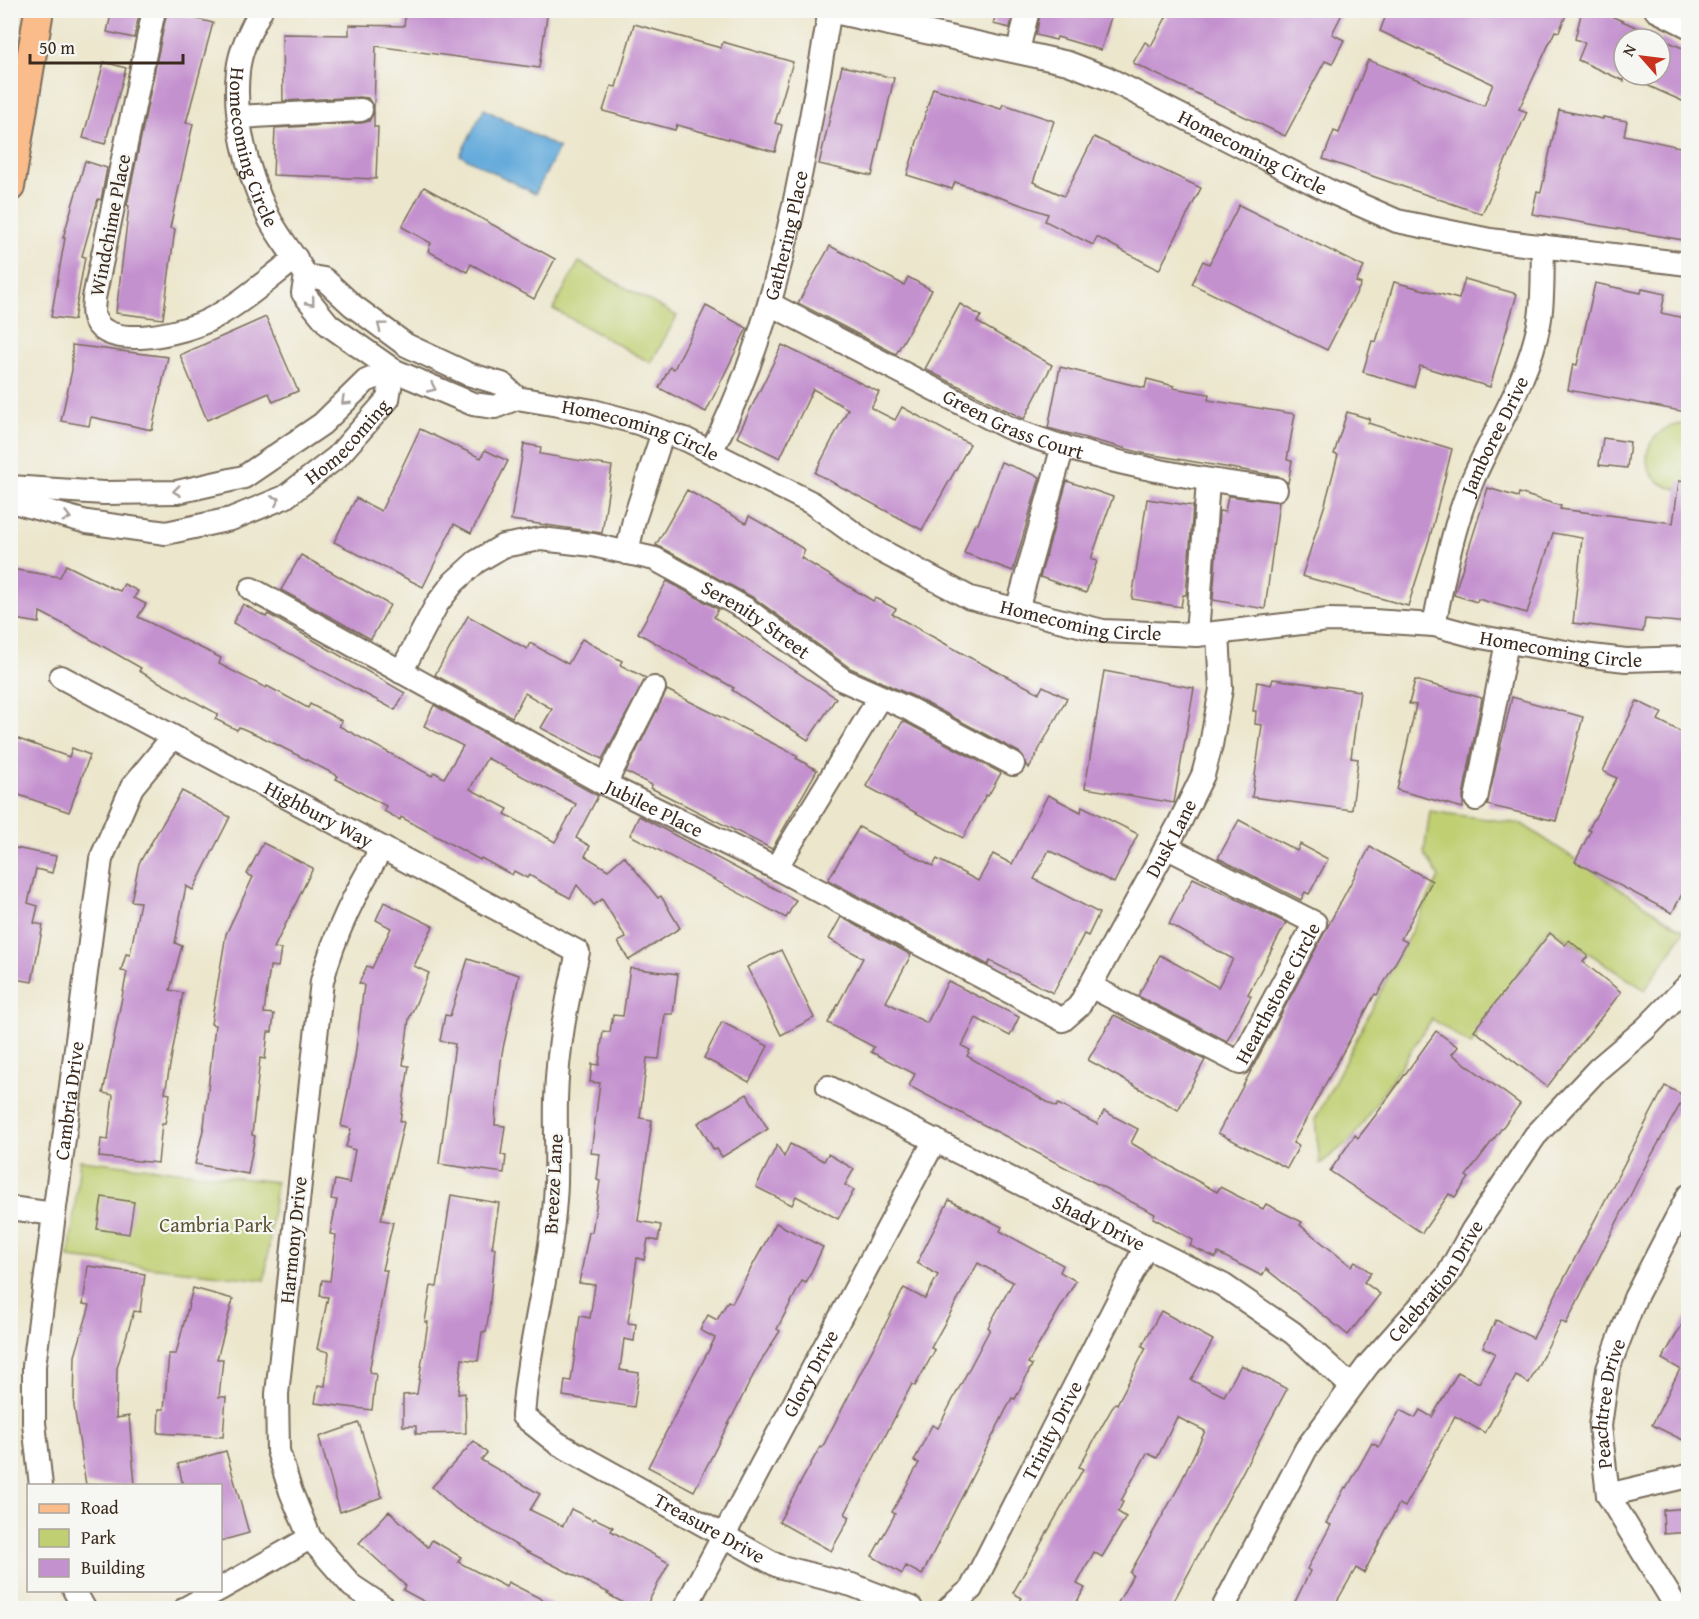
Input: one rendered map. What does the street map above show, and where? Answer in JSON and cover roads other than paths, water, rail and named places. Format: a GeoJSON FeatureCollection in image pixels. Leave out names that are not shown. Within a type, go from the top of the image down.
{"type":"FeatureCollection","features":[{"type":"Feature","properties":{"kind":"main road"},"geometry":{"type":"LineString","coordinates":[[10,187],[39,10]]}},
{"type":"Feature","properties":{"kind":"street","name":"Windchime Place"},"geometry":{"type":"LineString","coordinates":[[154,10],[94,298],[94,317],[103,329],[127,337],[166,334],[208,321],[244,298],[301,267]]}},
{"type":"Feature","properties":{"kind":"street","name":"Homecoming Circle"},"geometry":{"type":"LineString","coordinates":[[261,10],[248,35],[238,70],[239,117],[252,177],[268,216],[301,267],[303,293],[329,325],[393,370],[473,404],[495,407],[517,398],[592,411],[663,432],[711,452],[812,503],[870,545],[970,598],[1103,631],[1208,634],[1328,620],[1434,625],[1507,642],[1626,660],[1689,657]]}},
{"type":"Feature","properties":{"kind":"street"},"geometry":{"type":"LineString","coordinates":[[1018,50],[1028,10]]}},
{"type":"Feature","properties":{"kind":"street"},"geometry":{"type":"LineString","coordinates":[[1656,10],[1689,26]]}},
{"type":"Feature","properties":{"kind":"street","name":"Homecoming Circle"},"geometry":{"type":"LineString","coordinates":[[828,11],[1018,50],[1068,63],[1107,78],[1339,196],[1397,221],[1490,240],[1689,264]]}},
{"type":"Feature","properties":{"kind":"street","name":"Gathering Place"},"geometry":{"type":"LineString","coordinates":[[711,452],[734,408],[770,304],[805,160],[828,11]]}},
{"type":"Feature","properties":{"kind":"street"},"geometry":{"type":"LineString","coordinates":[[239,117],[361,110]]}},
{"type":"Feature","properties":{"kind":"street","name":"Jamboree Drive"},"geometry":{"type":"LineString","coordinates":[[1434,625],[1452,538],[1463,506],[1473,478],[1509,411],[1539,323],[1543,246]]}},
{"type":"Feature","properties":{"kind":"street","name":"Homecoming Circle"},"geometry":{"type":"LineString","coordinates":[[301,267],[324,279],[352,305],[406,345],[468,374],[502,384],[517,398]]}},
{"type":"Feature","properties":{"kind":"street","name":"Green Grass Court"},"geometry":{"type":"LineString","coordinates":[[770,304],[1007,427],[1063,446],[1208,481],[1276,489]]}},
{"type":"Feature","properties":{"kind":"street","name":"Homecoming"},"geometry":{"type":"LineString","coordinates":[[10,487],[104,494],[177,492],[240,478],[322,424],[366,381],[393,370]]}},
{"type":"Feature","properties":{"kind":"street","name":"Homecoming"},"geometry":{"type":"LineString","coordinates":[[10,501],[87,522],[166,533],[231,519],[285,497],[337,457],[388,399],[393,370]]}},
{"type":"Feature","properties":{"kind":"street"},"geometry":{"type":"LineString","coordinates":[[627,553],[634,520],[663,432]]}},
{"type":"Feature","properties":{"kind":"street"},"geometry":{"type":"LineString","coordinates":[[1017,610],[1063,446]]}},
{"type":"Feature","properties":{"kind":"street"},"geometry":{"type":"LineString","coordinates":[[240,478],[251,511]]}},
{"type":"Feature","properties":{"kind":"street","name":"Dusk Lane"},"geometry":{"type":"LineString","coordinates":[[1062,1020],[1079,1006],[1203,775],[1221,689],[1208,634],[1208,481]]}},
{"type":"Feature","properties":{"kind":"street","name":"Serenity Street"},"geometry":{"type":"LineString","coordinates":[[401,672],[437,604],[454,582],[476,562],[503,546],[541,539],[593,545],[655,559],[747,609],[843,680],[1013,764]]}},
{"type":"Feature","properties":{"kind":"street","name":"Jubilee Place"},"geometry":{"type":"LineString","coordinates":[[251,589],[605,784],[776,868],[1062,1020]]}},
{"type":"Feature","properties":{"kind":"street"},"geometry":{"type":"LineString","coordinates":[[1476,799],[1507,642]]}},
{"type":"Feature","properties":{"kind":"street","name":"Highbury Way"},"geometry":{"type":"LineString","coordinates":[[61,677],[578,952]]}},
{"type":"Feature","properties":{"kind":"street"},"geometry":{"type":"LineString","coordinates":[[605,784],[654,688]]}},
{"type":"Feature","properties":{"kind":"street"},"geometry":{"type":"LineString","coordinates":[[776,868],[880,697]]}},
{"type":"Feature","properties":{"kind":"street","name":"Cambria Drive"},"geometry":{"type":"LineString","coordinates":[[41,1484],[34,1423],[34,1366],[101,860],[132,787],[173,737]]}},
{"type":"Feature","properties":{"kind":"street","name":"Hearthstone Circle"},"geometry":{"type":"LineString","coordinates":[[1090,986],[1240,1063],[1315,923],[1166,847]]}},
{"type":"Feature","properties":{"kind":"street","name":"Harmony Drive"},"geometry":{"type":"LineString","coordinates":[[382,848],[350,903],[333,940],[322,981],[278,1382],[278,1451],[291,1492],[310,1538],[352,1586],[385,1608]]}},
{"type":"Feature","properties":{"kind":"street","name":"Breeze Lane"},"geometry":{"type":"LineString","coordinates":[[523,1416],[526,1368],[548,1262],[555,1198],[556,1098],[561,1028],[578,952]]}},
{"type":"Feature","properties":{"kind":"street","name":"Celebration Drive"},"geometry":{"type":"LineString","coordinates":[[1223,1608],[1306,1449],[1352,1386],[1447,1276],[1472,1231],[1535,1136],[1598,1069],[1645,1029],[1689,985]]}},
{"type":"Feature","properties":{"kind":"street","name":"Shady Drive"},"geometry":{"type":"LineString","coordinates":[[828,1087],[1223,1285],[1293,1334],[1352,1386]]}},
{"type":"Feature","properties":{"kind":"street","name":"Glory Drive"},"geometry":{"type":"LineString","coordinates":[[685,1608],[725,1537],[935,1140]]}},
{"type":"Feature","properties":{"kind":"street","name":"Peachtree Drive"},"geometry":{"type":"LineString","coordinates":[[1677,1608],[1608,1495],[1600,1426],[1608,1369],[1635,1298],[1689,1196]]}},
{"type":"Feature","properties":{"kind":"street"},"geometry":{"type":"LineString","coordinates":[[10,1208],[54,1214]]}},
{"type":"Feature","properties":{"kind":"street","name":"Trinity Drive"},"geometry":{"type":"LineString","coordinates":[[949,1608],[971,1589],[1146,1246]]}},
{"type":"Feature","properties":{"kind":"street","name":"Treasure Drive"},"geometry":{"type":"LineString","coordinates":[[523,1416],[557,1443],[778,1566],[852,1585],[911,1608]]}},
{"type":"Feature","properties":{"kind":"street"},"geometry":{"type":"LineString","coordinates":[[1608,1495],[1689,1476]]}},
{"type":"Feature","properties":{"kind":"street"},"geometry":{"type":"LineString","coordinates":[[222,1588],[310,1538]]}},
{"type":"Feature","properties":{"kind":"street"},"geometry":{"type":"LineString","coordinates":[[75,1592],[84,1608]]}},
{"type":"Feature","properties":{"kind":"street"},"geometry":{"type":"LineString","coordinates":[[186,1608],[215,1592]]}},
{"type":"Feature","properties":{"kind":"water"},"geometry":{"type":"Polygon","coordinates":[[[484,109],[559,148],[535,194],[460,155],[484,109]]]}},
{"type":"Feature","properties":{"kind":"park label","name":"Cambria Park"},"geometry":{"type":"Point","coordinates":[216,1225]}}]}
